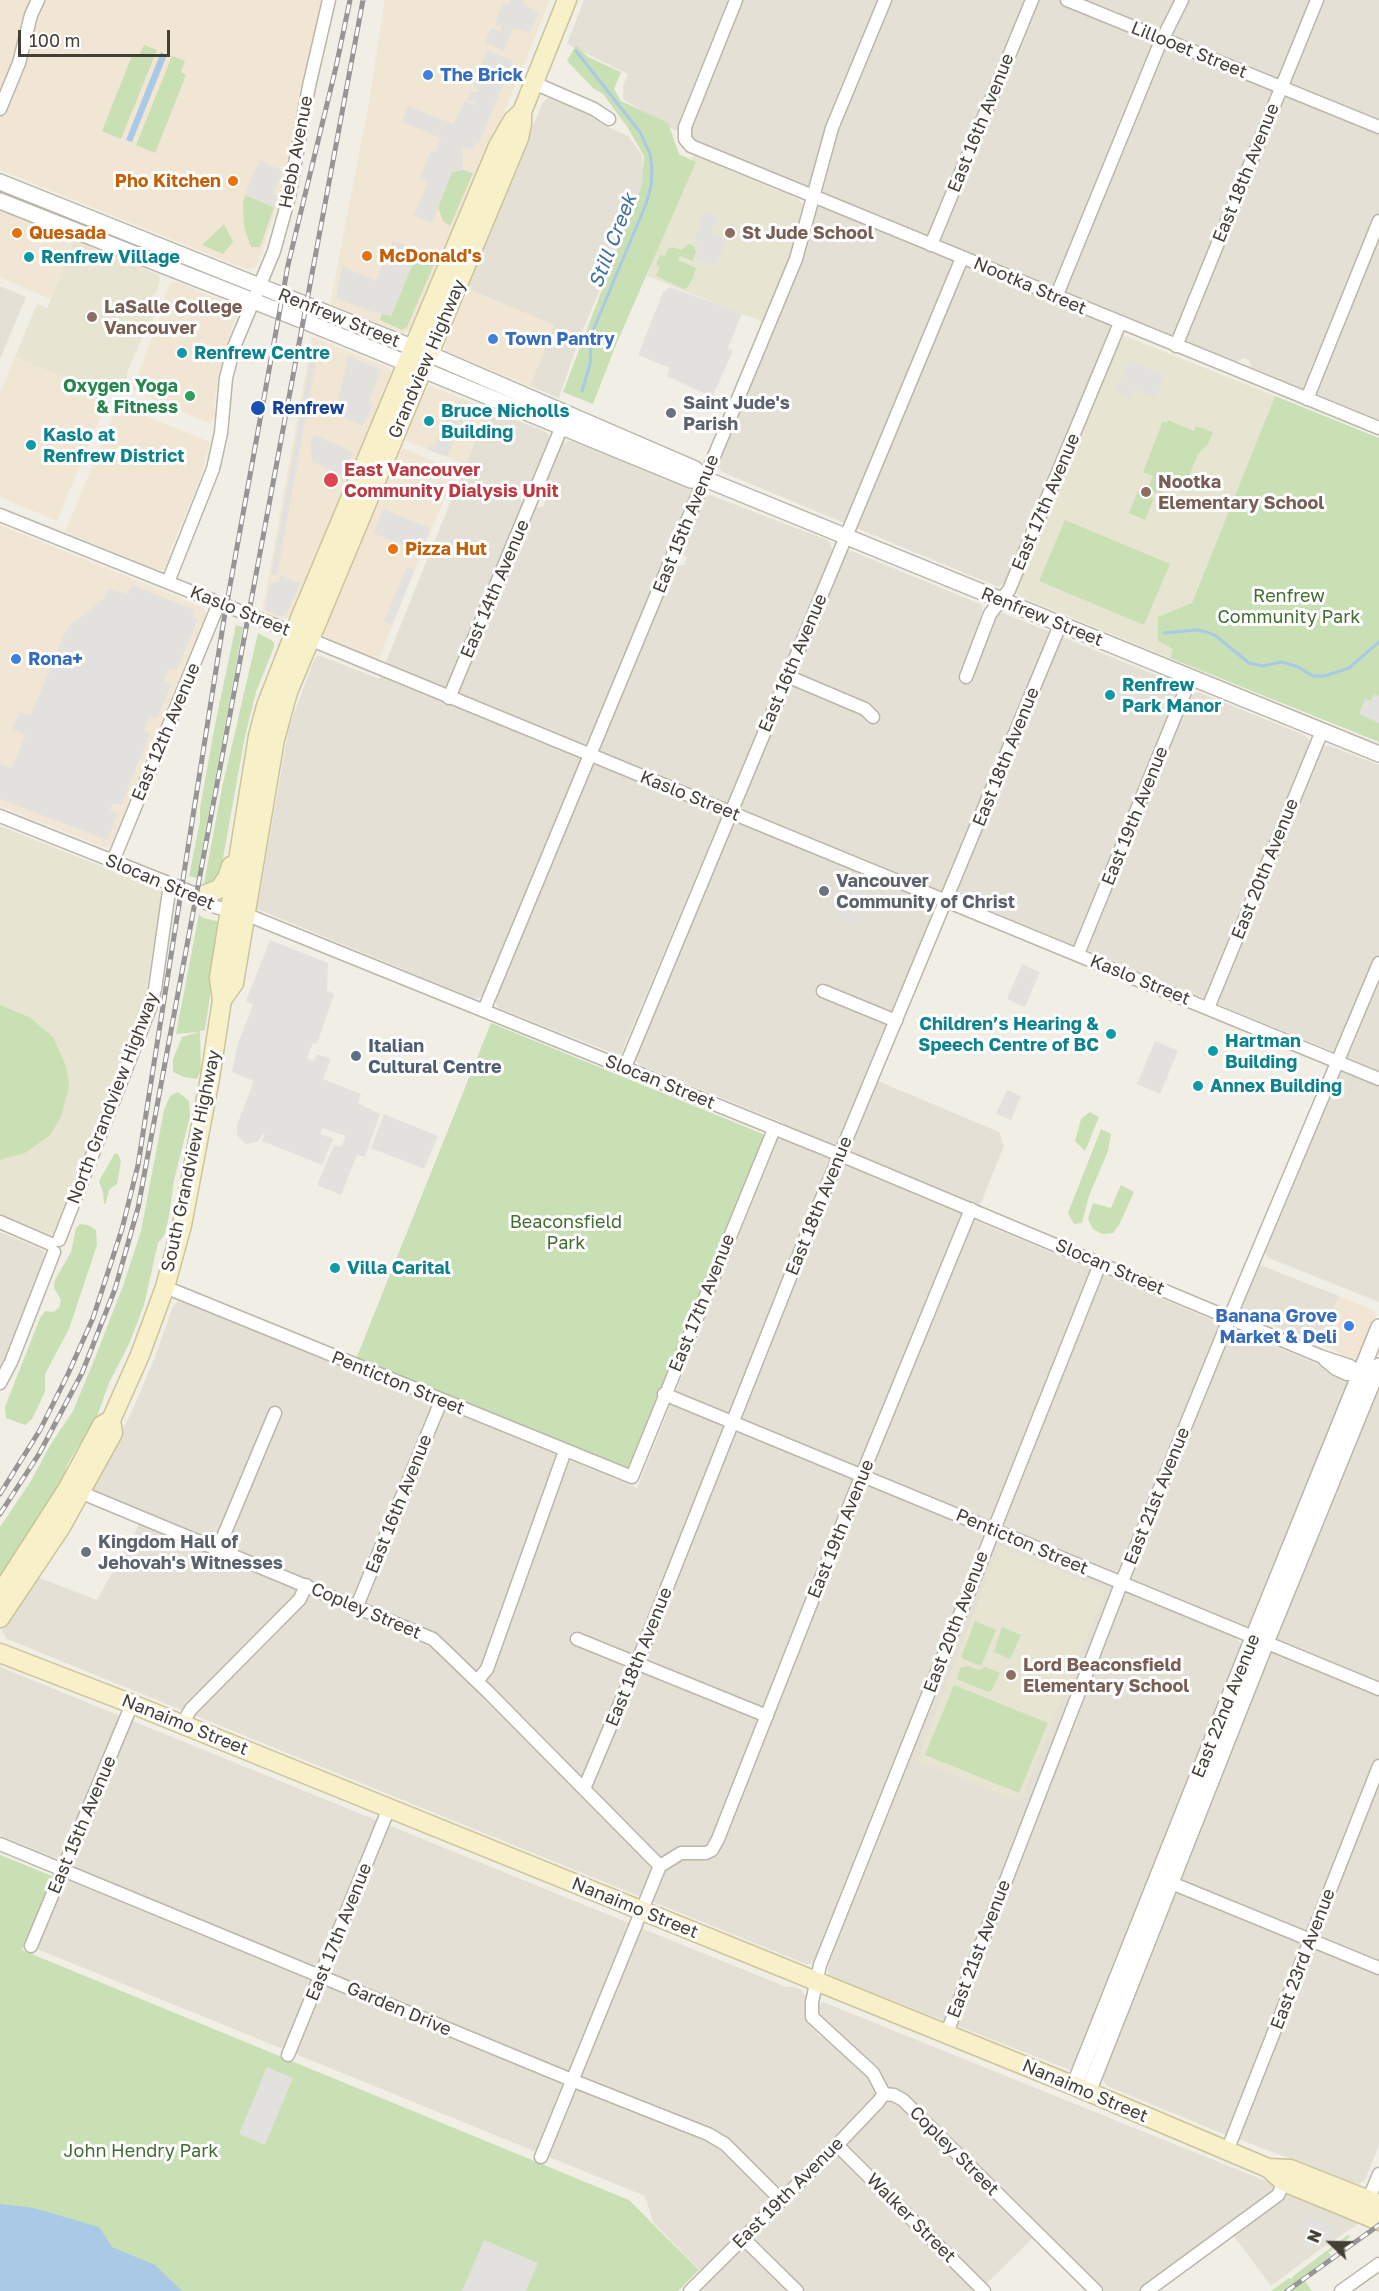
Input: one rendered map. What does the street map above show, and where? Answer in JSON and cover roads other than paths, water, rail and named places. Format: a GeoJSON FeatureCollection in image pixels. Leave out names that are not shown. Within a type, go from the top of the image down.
{"type":"FeatureCollection","features":[{"type":"Feature","properties":{"kind":"main road","name":"Grandview Highway"},"geometry":{"type":"LineString","coordinates":[[266,706],[302,636],[418,359],[498,146],[513,120],[522,112],[567,0]]}},
{"type":"Feature","properties":{"kind":"main road","name":"Grandview Highway"},"geometry":{"type":"LineString","coordinates":[[275,739],[302,636]]}},
{"type":"Feature","properties":{"kind":"main road","name":"South Grandview Highway"},"geometry":{"type":"LineString","coordinates":[[0,1618],[28,1579],[75,1490],[102,1425],[111,1420],[140,1355],[165,1287],[182,1225],[210,1078],[222,1000],[234,983],[241,836],[258,736],[266,706]]}},
{"type":"Feature","properties":{"kind":"main road","name":"South Grandview Highway"},"geometry":{"type":"LineString","coordinates":[[238,911],[275,739]]}},
{"type":"Feature","properties":{"kind":"main road"},"geometry":{"type":"LineString","coordinates":[[201,896],[214,892],[224,884],[241,836]]}},
{"type":"Feature","properties":{"kind":"main road","name":"South Grandview Highway"},"geometry":{"type":"LineString","coordinates":[[0,1594],[75,1490]]}},
{"type":"Feature","properties":{"kind":"main road","name":"Nanaimo Street"},"geometry":{"type":"LineString","coordinates":[[0,1653],[182,1724],[1081,2089],[1268,2168],[1284,2182],[1372,2210]]}},
{"type":"Feature","properties":{"kind":"main road","name":"Nanaimo Street"},"geometry":{"type":"LineString","coordinates":[[1268,2168],[1290,2169],[1372,2210]]}},
{"type":"Feature","properties":{"kind":"street"},"geometry":{"type":"LineString","coordinates":[[0,109],[19,63],[38,0]]}},
{"type":"Feature","properties":{"kind":"street","name":"Hebb Avenue"},"geometry":{"type":"LineString","coordinates":[[253,301],[274,251],[289,197],[309,86],[329,0]]}},
{"type":"Feature","properties":{"kind":"street","name":"Nootka Street"},"geometry":{"type":"LineString","coordinates":[[736,0],[685,127],[685,139],[695,148],[1120,324],[1379,428]]}},
{"type":"Feature","properties":{"kind":"street","name":"East 15th Avenue"},"geometry":{"type":"LineString","coordinates":[[484,1010],[796,259],[832,128],[885,0]]}},
{"type":"Feature","properties":{"kind":"street","name":"East 16th Avenue"},"geometry":{"type":"LineString","coordinates":[[931,246],[1032,0]]}},
{"type":"Feature","properties":{"kind":"street","name":"Lillooet Street"},"geometry":{"type":"LineString","coordinates":[[1066,0],[1379,127]]}},
{"type":"Feature","properties":{"kind":"street"},"geometry":{"type":"LineString","coordinates":[[1056,297],[1163,40],[1182,0]]}},
{"type":"Feature","properties":{"kind":"street","name":"East 18th Avenue"},"geometry":{"type":"LineString","coordinates":[[1176,346],[1317,0]]}},
{"type":"Feature","properties":{"kind":"street"},"geometry":{"type":"LineString","coordinates":[[534,82],[594,109],[609,119]]}},
{"type":"Feature","properties":{"kind":"street","name":"Renfrew Street"},"geometry":{"type":"LineString","coordinates":[[0,182],[259,286],[418,359],[565,420],[691,480],[705,479],[1379,754]]}},
{"type":"Feature","properties":{"kind":"street","name":"Renfrew Street"},"geometry":{"type":"LineString","coordinates":[[0,201],[253,301],[418,359]]}},
{"type":"Feature","properties":{"kind":"street"},"geometry":{"type":"LineString","coordinates":[[1307,399],[1379,221]]}},
{"type":"Feature","properties":{"kind":"street","name":"East 16th Avenue"},"geometry":{"type":"LineString","coordinates":[[625,1067],[962,258]]}},
{"type":"Feature","properties":{"kind":"street"},"geometry":{"type":"LineString","coordinates":[[168,582],[213,469],[221,433],[226,378],[234,347],[253,301]]}},
{"type":"Feature","properties":{"kind":"street","name":"East 17th Avenue"},"geometry":{"type":"LineString","coordinates":[[966,676],[989,617],[1011,584],[1120,324]]}},
{"type":"Feature","properties":{"kind":"street","name":"East 14th Avenue"},"geometry":{"type":"LineString","coordinates":[[449,698],[565,420]]}},
{"type":"Feature","properties":{"kind":"street","name":"Kaslo Street"},"geometry":{"type":"LineString","coordinates":[[0,514],[1379,1079]]}},
{"type":"Feature","properties":{"kind":"street","name":"East 12th Avenue"},"geometry":{"type":"LineString","coordinates":[[113,861],[219,603]]}},
{"type":"Feature","properties":{"kind":"street","name":"East 18th Avenue"},"geometry":{"type":"LineString","coordinates":[[585,1789],[840,1155],[1060,625]]}},
{"type":"Feature","properties":{"kind":"street"},"geometry":{"type":"LineString","coordinates":[[788,676],[865,710],[873,717]]}},
{"type":"Feature","properties":{"kind":"street","name":"East 19th Avenue"},"geometry":{"type":"LineString","coordinates":[[1078,954],[1191,677]]}},
{"type":"Feature","properties":{"kind":"street","name":"East 20th Avenue"},"geometry":{"type":"LineString","coordinates":[[1209,1008],[1322,731]]}},
{"type":"Feature","properties":{"kind":"street","name":"Slocan Street"},"geometry":{"type":"LineString","coordinates":[[0,816],[201,896],[208,904],[238,911],[625,1067],[1320,1356],[1373,1374]]}},
{"type":"Feature","properties":{"kind":"street","name":"North Grandview Highway"},"geometry":{"type":"LineString","coordinates":[[0,1383],[11,1362],[55,1245],[150,1008],[155,989],[170,884]]}},
{"type":"Feature","properties":{"kind":"street","name":"East 21st Avenue"},"geometry":{"type":"LineString","coordinates":[[946,2035],[1121,1584],[1379,963]]}},
{"type":"Feature","properties":{"kind":"street"},"geometry":{"type":"LineString","coordinates":[[823,991],[896,1021]]}},
{"type":"Feature","properties":{"kind":"street","name":"East 17th Avenue"},"geometry":{"type":"LineString","coordinates":[[632,1477],[774,1129]]}},
{"type":"Feature","properties":{"kind":"street","name":"East 19th Avenue"},"geometry":{"type":"LineString","coordinates":[[660,1866],[681,1853],[706,1853],[712,1850],[718,1839],[861,1476],[970,1209]]}},
{"type":"Feature","properties":{"kind":"street"},"geometry":{"type":"LineString","coordinates":[[0,1222],[55,1245]]}},
{"type":"Feature","properties":{"kind":"street","name":"East 20th Avenue"},"geometry":{"type":"LineString","coordinates":[[817,1982],[820,1965],[1100,1264]]}},
{"type":"Feature","properties":{"kind":"street","name":"Penticton Street"},"geometry":{"type":"LineString","coordinates":[[165,1287],[632,1477]]}},
{"type":"Feature","properties":{"kind":"street","name":"East 22nd Avenue"},"geometry":{"type":"LineString","coordinates":[[1081,2089],[1259,1641],[1373,1374],[1379,1327]]}},
{"type":"Feature","properties":{"kind":"street","name":"Penticton Street"},"geometry":{"type":"LineString","coordinates":[[664,1394],[1379,1689]]}},
{"type":"Feature","properties":{"kind":"street","name":"East 16th Avenue"},"geometry":{"type":"LineString","coordinates":[[357,1606],[441,1401]]}},
{"type":"Feature","properties":{"kind":"street"},"geometry":{"type":"LineString","coordinates":[[218,1549],[275,1413]]}},
{"type":"Feature","properties":{"kind":"street"},"geometry":{"type":"LineString","coordinates":[[477,1681],[487,1669],[565,1451]]}},
{"type":"Feature","properties":{"kind":"street","name":"Copley Street"},"geometry":{"type":"LineString","coordinates":[[75,1490],[433,1639],[660,1866]]}},
{"type":"Feature","properties":{"kind":"street"},"geometry":{"type":"LineString","coordinates":[[182,1724],[191,1709],[300,1599],[306,1585]]}},
{"type":"Feature","properties":{"kind":"street"},"geometry":{"type":"LineString","coordinates":[[577,1639],[767,1716]]}},
{"type":"Feature","properties":{"kind":"street","name":"East 15th Avenue"},"geometry":{"type":"LineString","coordinates":[[31,1946],[132,1704]]}},
{"type":"Feature","properties":{"kind":"street","name":"East 23rd Avenue"},"geometry":{"type":"LineString","coordinates":[[1227,2151],[1379,1766]]}},
{"type":"Feature","properties":{"kind":"street","name":"East 17th Avenue"},"geometry":{"type":"LineString","coordinates":[[288,2055],[389,1808]]}},
{"type":"Feature","properties":{"kind":"street","name":"Garden Drive"},"geometry":{"type":"LineString","coordinates":[[0,1844],[708,2134],[725,2145],[781,2200]]}},
{"type":"Feature","properties":{"kind":"street"},"geometry":{"type":"LineString","coordinates":[[541,2157],[660,1866]]}},
{"type":"Feature","properties":{"kind":"street"},"geometry":{"type":"LineString","coordinates":[[1164,1880],[1379,1968]]}},
{"type":"Feature","properties":{"kind":"street"},"geometry":{"type":"LineString","coordinates":[[817,1982],[811,2013],[814,2022],[873,2073],[884,2094]]}},
{"type":"Feature","properties":{"kind":"street","name":"East 19th Avenue"},"geometry":{"type":"LineString","coordinates":[[690,2291],[837,2145],[884,2094]]}},
{"type":"Feature","properties":{"kind":"street","name":"Copley Street"},"geometry":{"type":"LineString","coordinates":[[884,2094],[894,2095],[903,2100],[1096,2291]]}},
{"type":"Feature","properties":{"kind":"street","name":"Walker Street"},"geometry":{"type":"LineString","coordinates":[[837,2145],[984,2291]]}},
{"type":"Feature","properties":{"kind":"street"},"geometry":{"type":"LineString","coordinates":[[1372,2210],[1379,2174]]}},
{"type":"Feature","properties":{"kind":"street"},"geometry":{"type":"LineString","coordinates":[[1147,2291],[1278,2195],[1284,2182]]}},
{"type":"Feature","properties":{"kind":"street"},"geometry":{"type":"LineString","coordinates":[[743,2238],[796,2291]]}},
{"type":"Feature","properties":{"kind":"street"},"geometry":{"type":"LineString","coordinates":[[1341,2291],[1379,2264]]}},
{"type":"Feature","properties":{"kind":"water"},"geometry":{"type":"Polygon","coordinates":[[[161,52],[167,55],[132,142],[126,140],[161,52]]]}},
{"type":"Feature","properties":{"kind":"water"},"geometry":{"type":"Polygon","coordinates":[[[0,2204],[34,2208],[99,2227],[112,2247],[155,2265],[182,2291],[0,2291],[0,2204]]]}},
{"type":"Feature","properties":{"kind":"waterway","name":"Still Creek"},"geometry":{"type":"LineString","coordinates":[[576,51],[640,132],[650,154],[652,167],[651,186],[646,204],[592,333],[590,364],[582,391]]}},
{"type":"Feature","properties":{"kind":"waterway","name":"Still Creek"},"geometry":{"type":"LineString","coordinates":[[1164,633],[1197,630],[1207,632],[1216,636],[1249,663],[1262,666],[1282,662],[1298,667],[1313,676],[1325,676],[1349,668],[1379,642]]}},
{"type":"Feature","properties":{"kind":"railway"},"geometry":{"type":"LineString","coordinates":[[0,1494],[40,1430],[93,1318],[122,1229],[138,1165],[224,619],[288,265],[350,0]]}},
{"type":"Feature","properties":{"kind":"railway"},"geometry":{"type":"LineString","coordinates":[[0,1514],[39,1454],[82,1373],[115,1289],[138,1208],[363,0]]}},
{"type":"Feature","properties":{"kind":"railway"},"geometry":{"type":"LineString","coordinates":[[1287,2291],[1379,2225]]}},
{"type":"Feature","properties":{"kind":"place","name":"The Brick"},"geometry":{"type":"Point","coordinates":[428,75]}},
{"type":"Feature","properties":{"kind":"place","name":"Pho Kitchen"},"geometry":{"type":"Point","coordinates":[233,181]}},
{"type":"Feature","properties":{"kind":"place","name":"Quesada"},"geometry":{"type":"Point","coordinates":[17,233]}},
{"type":"Feature","properties":{"kind":"place","name":"St Jude School"},"geometry":{"type":"Point","coordinates":[730,233]}},
{"type":"Feature","properties":{"kind":"place","name":"McDonald's"},"geometry":{"type":"Point","coordinates":[367,256]}},
{"type":"Feature","properties":{"kind":"place","name":"Renfrew Village"},"geometry":{"type":"Point","coordinates":[29,257]}},
{"type":"Feature","properties":{"kind":"place","name":"LaSalle College Vancouver"},"geometry":{"type":"Point","coordinates":[92,317]}},
{"type":"Feature","properties":{"kind":"place","name":"Town Pantry"},"geometry":{"type":"Point","coordinates":[493,339]}},
{"type":"Feature","properties":{"kind":"place","name":"Renfrew Centre"},"geometry":{"type":"Point","coordinates":[182,353]}},
{"type":"Feature","properties":{"kind":"place","name":"Oxygen Yoga & Fitness"},"geometry":{"type":"Point","coordinates":[190,396]}},
{"type":"Feature","properties":{"kind":"place","name":"Renfrew"},"geometry":{"type":"Point","coordinates":[258,408]}},
{"type":"Feature","properties":{"kind":"place","name":"Saint Jude's Parish"},"geometry":{"type":"Point","coordinates":[671,413]}},
{"type":"Feature","properties":{"kind":"place","name":"Bruce Nicholls Building"},"geometry":{"type":"Point","coordinates":[429,421]}},
{"type":"Feature","properties":{"kind":"place","name":"Kaslo at Renfrew District"},"geometry":{"type":"Point","coordinates":[31,445]}},
{"type":"Feature","properties":{"kind":"place","name":"East Vancouver Community Dialysis Unit"},"geometry":{"type":"Point","coordinates":[331,480]}},
{"type":"Feature","properties":{"kind":"place","name":"Nootka Elementary School"},"geometry":{"type":"Point","coordinates":[1146,492]}},
{"type":"Feature","properties":{"kind":"place","name":"Pizza Hut"},"geometry":{"type":"Point","coordinates":[393,549]}},
{"type":"Feature","properties":{"kind":"place","name":"Rona+"},"geometry":{"type":"Point","coordinates":[16,659]}},
{"type":"Feature","properties":{"kind":"place","name":"Renfrew Park Manor"},"geometry":{"type":"Point","coordinates":[1110,695]}},
{"type":"Feature","properties":{"kind":"place","name":"Vancouver Community of Christ"},"geometry":{"type":"Point","coordinates":[824,891]}},
{"type":"Feature","properties":{"kind":"place","name":"Children’s Hearing & Speech Centre of BC"},"geometry":{"type":"Point","coordinates":[1111,1034]}},
{"type":"Feature","properties":{"kind":"place","name":"Hartman Building"},"geometry":{"type":"Point","coordinates":[1213,1051]}},
{"type":"Feature","properties":{"kind":"place","name":"Italian Cultural Centre"},"geometry":{"type":"Point","coordinates":[356,1056]}},
{"type":"Feature","properties":{"kind":"place","name":"Annex Building"},"geometry":{"type":"Point","coordinates":[1198,1086]}},
{"type":"Feature","properties":{"kind":"place","name":"Villa Carital"},"geometry":{"type":"Point","coordinates":[335,1268]}},
{"type":"Feature","properties":{"kind":"place","name":"Banana Grove Market & Deli"},"geometry":{"type":"Point","coordinates":[1349,1326]}},
{"type":"Feature","properties":{"kind":"place","name":"Kingdom Hall of Jehovah's Witnesses"},"geometry":{"type":"Point","coordinates":[86,1552]}},
{"type":"Feature","properties":{"kind":"place","name":"Lord Beaconsfield Elementary School"},"geometry":{"type":"Point","coordinates":[1011,1675]}},
{"type":"Feature","properties":{"kind":"park label","name":"Renfrew Community Park"},"geometry":{"type":"Point","coordinates":[1289,606]}},
{"type":"Feature","properties":{"kind":"park label","name":"Beaconsfield Park"},"geometry":{"type":"Point","coordinates":[566,1232]}},
{"type":"Feature","properties":{"kind":"park label","name":"John Hendry Park"},"geometry":{"type":"Point","coordinates":[141,2151]}}]}
